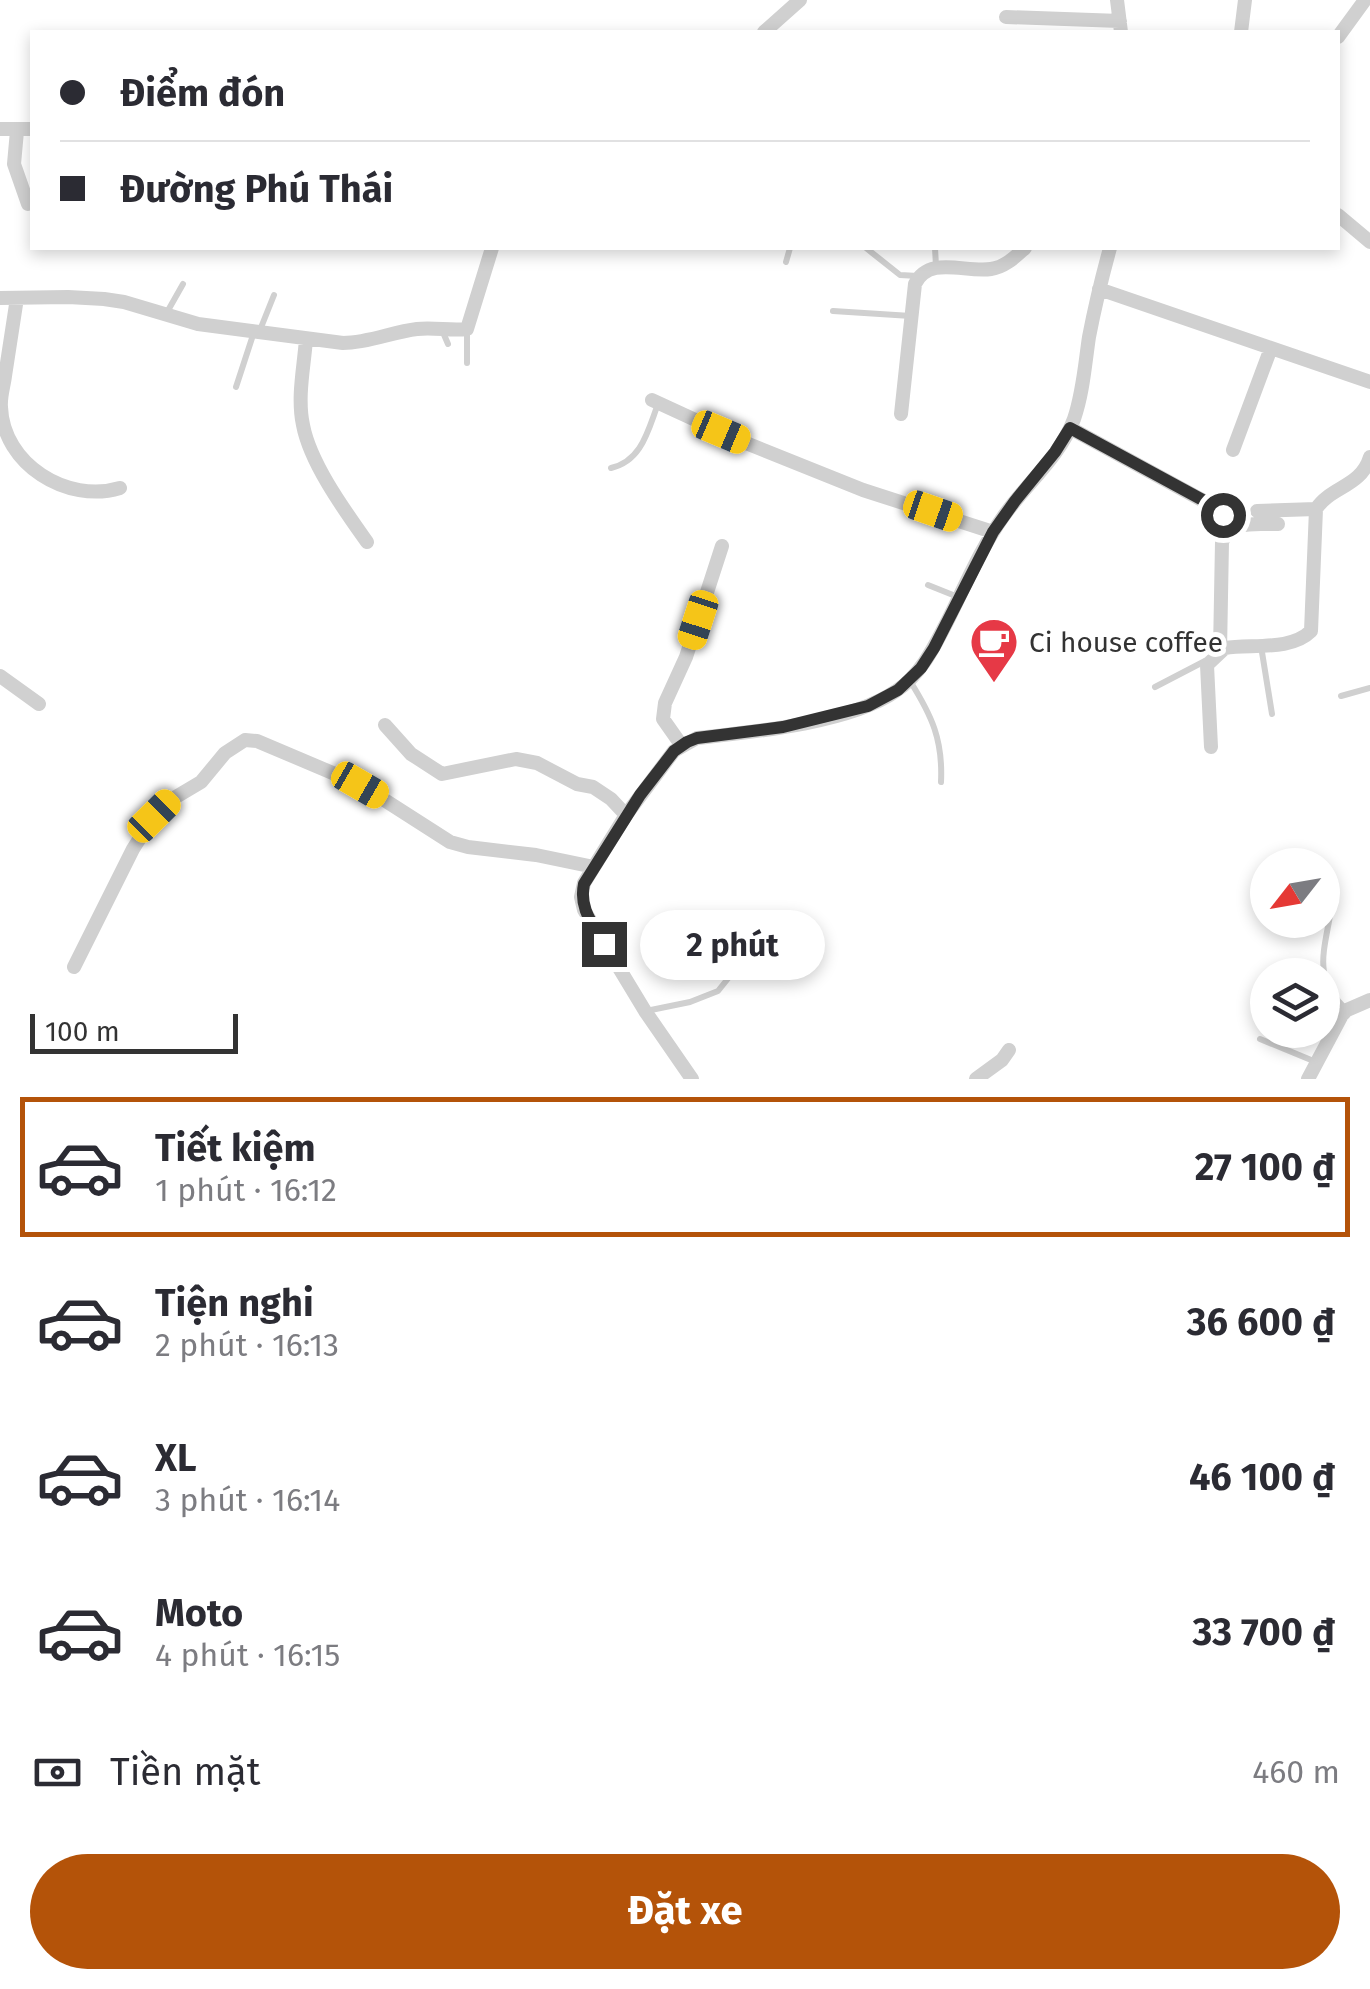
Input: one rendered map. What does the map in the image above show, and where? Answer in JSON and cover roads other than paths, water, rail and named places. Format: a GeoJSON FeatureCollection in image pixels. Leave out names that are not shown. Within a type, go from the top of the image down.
{"type":"FeatureCollection","features":[{"type":"Feature","properties":{"kind":"street"},"geometry":{"type":"LineString","coordinates":[[766,30],[800,0]]}},
{"type":"Feature","properties":{"kind":"street"},"geometry":{"type":"LineString","coordinates":[[1006,17],[1121,27],[1117,0]]}},
{"type":"Feature","properties":{"kind":"street"},"geometry":{"type":"LineString","coordinates":[[1241,30],[1245,0]]}},
{"type":"Feature","properties":{"kind":"street"},"geometry":{"type":"LineString","coordinates":[[1340,34],[1365,0]]}},
{"type":"Feature","properties":{"kind":"street"},"geometry":{"type":"LineString","coordinates":[[0,129],[25,130],[14,164],[28,204]]}},
{"type":"Feature","properties":{"kind":"street"},"geometry":{"type":"LineString","coordinates":[[1340,217],[1370,242]]}},
{"type":"Feature","properties":{"kind":"street"},"geometry":{"type":"LineString","coordinates":[[0,298],[104,299],[198,324],[361,343],[406,331],[468,328],[491,250]]}},
{"type":"Feature","properties":{"kind":"street"},"geometry":{"type":"LineString","coordinates":[[901,414],[919,276],[936,267],[991,269],[1002,266],[1022,250]]}},
{"type":"Feature","properties":{"kind":"street"},"geometry":{"type":"LineString","coordinates":[[692,1079],[584,910],[584,884],[626,815],[674,751],[697,738],[783,727],[868,706],[910,680],[921,668],[993,532],[1070,428],[1080,397],[1109,250]]}},
{"type":"Feature","properties":{"kind":"street"},"geometry":{"type":"LineString","coordinates":[[1099,289],[1370,382]]}},
{"type":"Feature","properties":{"kind":"street"},"geometry":{"type":"LineString","coordinates":[[18,298],[0,405],[10,440],[20,456],[61,486],[87,493],[120,488]]}},
{"type":"Feature","properties":{"kind":"street"},"geometry":{"type":"LineString","coordinates":[[306,338],[303,426],[311,452],[368,542]]}},
{"type":"Feature","properties":{"kind":"street"},"geometry":{"type":"LineString","coordinates":[[1233,450],[1271,348]]}},
{"type":"Feature","properties":{"kind":"street"},"geometry":{"type":"LineString","coordinates":[[655,401],[863,490],[993,532]]}},
{"type":"Feature","properties":{"kind":"street"},"geometry":{"type":"LineString","coordinates":[[1070,428],[1212,505],[1230,529]]}},
{"type":"Feature","properties":{"kind":"street"},"geometry":{"type":"LineString","coordinates":[[1211,747],[1206,668],[1225,648],[1297,640],[1308,635],[1316,509],[1360,476],[1370,457]]}},
{"type":"Feature","properties":{"kind":"street"},"geometry":{"type":"LineString","coordinates":[[1257,511],[1316,509]]}},
{"type":"Feature","properties":{"kind":"street"},"geometry":{"type":"LineString","coordinates":[[1216,656],[1222,542],[1235,526],[1278,524]]}},
{"type":"Feature","properties":{"kind":"street"},"geometry":{"type":"LineString","coordinates":[[682,746],[662,719],[665,703],[686,658],[722,546]]}},
{"type":"Feature","properties":{"kind":"street"},"geometry":{"type":"LineString","coordinates":[[0,676],[39,704]]}},
{"type":"Feature","properties":{"kind":"street"},"geometry":{"type":"LineString","coordinates":[[385,725],[411,754],[442,774],[516,759],[537,762],[577,784],[593,788],[626,815]]}},
{"type":"Feature","properties":{"kind":"street"},"geometry":{"type":"LineString","coordinates":[[74,967],[133,849],[154,816],[168,801],[201,782],[217,760],[245,740],[257,741],[360,785],[450,842],[594,867]]}},
{"type":"Feature","properties":{"kind":"street"},"geometry":{"type":"LineString","coordinates":[[1308,1079],[1345,1012],[1370,1000]]}},
{"type":"Feature","properties":{"kind":"street"},"geometry":{"type":"LineString","coordinates":[[976,1079],[1009,1050]]}},
{"type":"Feature","properties":{"kind":"lane"},"geometry":{"type":"LineString","coordinates":[[786,262],[789,250]]}},
{"type":"Feature","properties":{"kind":"lane"},"geometry":{"type":"LineString","coordinates":[[869,250],[900,275],[919,276]]}},
{"type":"Feature","properties":{"kind":"lane"},"geometry":{"type":"LineString","coordinates":[[935,250],[936,267]]}},
{"type":"Feature","properties":{"kind":"lane"},"geometry":{"type":"LineString","coordinates":[[166,315],[183,284]]}},
{"type":"Feature","properties":{"kind":"lane"},"geometry":{"type":"LineString","coordinates":[[236,387],[274,295]]}},
{"type":"Feature","properties":{"kind":"lane"},"geometry":{"type":"LineString","coordinates":[[833,311],[912,316]]}},
{"type":"Feature","properties":{"kind":"lane"},"geometry":{"type":"LineString","coordinates":[[467,363],[468,328]]}},
{"type":"Feature","properties":{"kind":"lane"},"geometry":{"type":"LineString","coordinates":[[442,329],[448,344]]}},
{"type":"Feature","properties":{"kind":"lane"},"geometry":{"type":"LineString","coordinates":[[611,468],[638,454],[655,401]]}},
{"type":"Feature","properties":{"kind":"lane"},"geometry":{"type":"LineString","coordinates":[[928,585],[959,598]]}},
{"type":"Feature","properties":{"kind":"lane"},"geometry":{"type":"LineString","coordinates":[[1261,645],[1272,714]]}},
{"type":"Feature","properties":{"kind":"lane"},"geometry":{"type":"LineString","coordinates":[[1154,687],[1216,656]]}},
{"type":"Feature","properties":{"kind":"lane"},"geometry":{"type":"LineString","coordinates":[[910,680],[937,736],[942,758],[941,782]]}},
{"type":"Feature","properties":{"kind":"lane"},"geometry":{"type":"LineString","coordinates":[[1341,696],[1370,688]]}},
{"type":"Feature","properties":{"kind":"lane"},"geometry":{"type":"LineString","coordinates":[[1328,938],[1324,974],[1327,988],[1345,1012]]}},
{"type":"Feature","properties":{"kind":"lane"},"geometry":{"type":"LineString","coordinates":[[645,1011],[690,1002],[718,991],[750,951],[768,939]]}},
{"type":"Feature","properties":{"kind":"lane"},"geometry":{"type":"LineString","coordinates":[[1340,1010],[1345,1012]]}},
{"type":"Feature","properties":{"kind":"lane"},"geometry":{"type":"LineString","coordinates":[[1280,1048],[1317,1063]]}},
{"type":"Feature","properties":{"kind":"place","name":"Ci house coffee"},"geometry":{"type":"Point","coordinates":[994,684]}}]}
